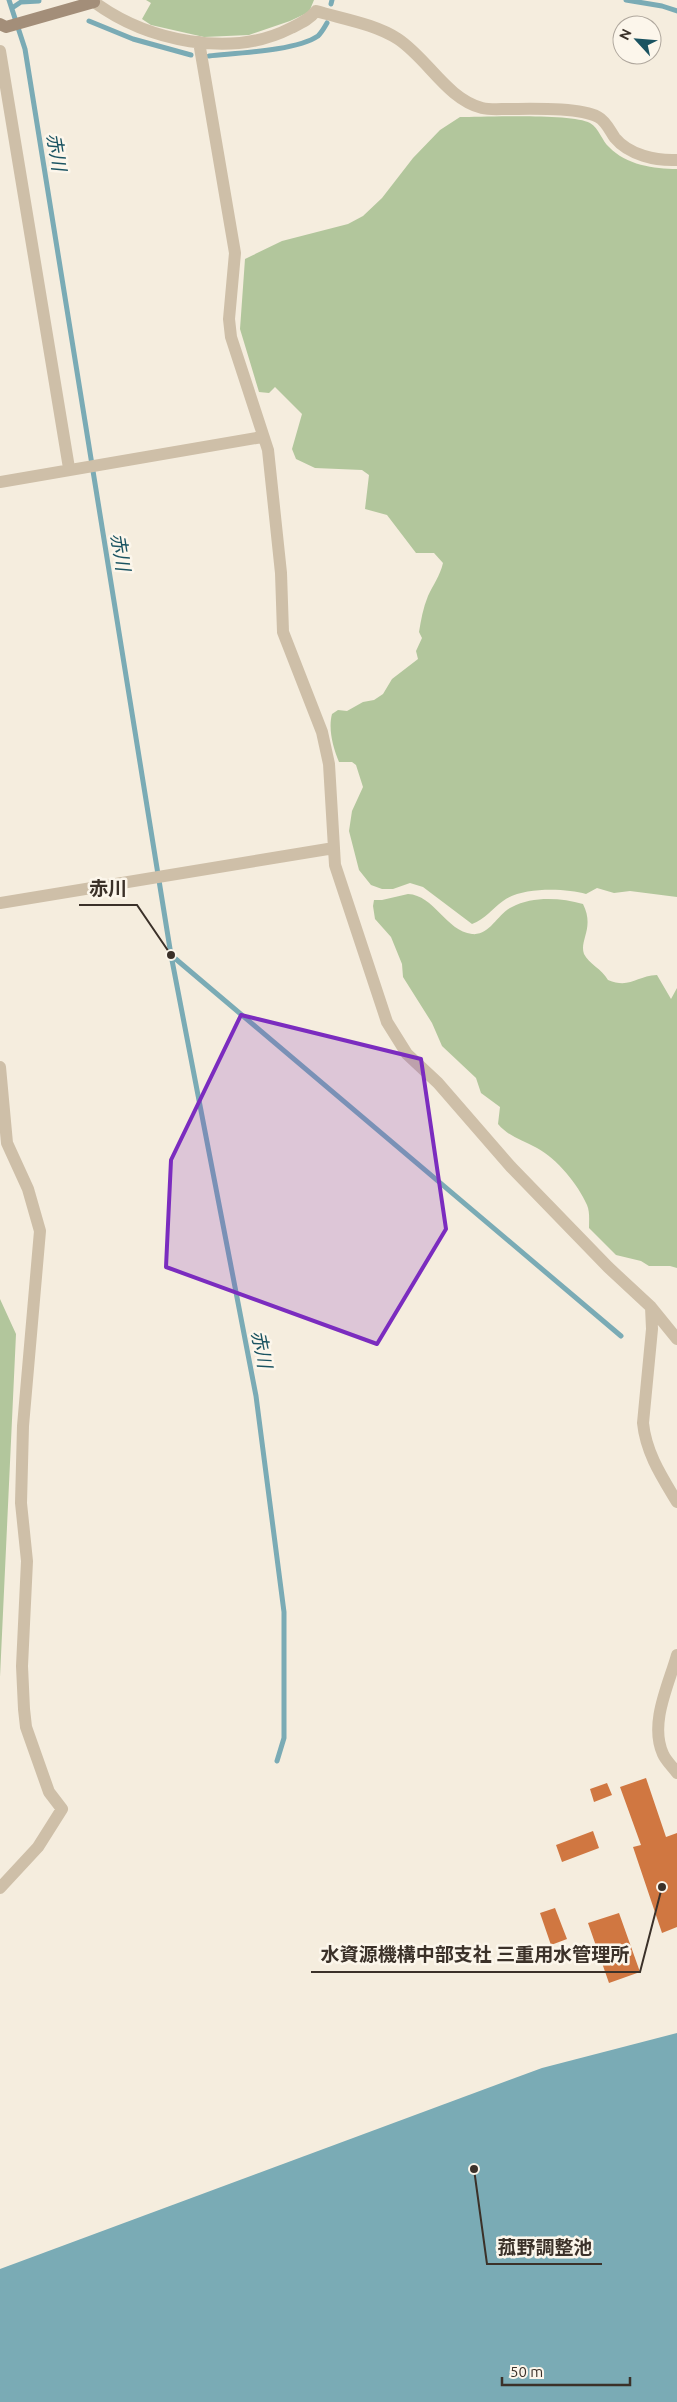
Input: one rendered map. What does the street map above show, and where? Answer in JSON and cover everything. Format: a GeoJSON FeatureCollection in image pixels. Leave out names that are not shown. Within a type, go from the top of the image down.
{"type":"FeatureCollection","features":[{"type":"Feature","properties":{"kind":"street"},"geometry":{"type":"LineString","coordinates":[[3,25],[47,16],[94,2],[110,14],[165,36],[199,42],[241,42],[267,38],[305,21],[316,11],[374,28],[397,38],[421,56],[449,87],[466,102],[484,108],[563,110],[598,117],[620,143],[629,150],[641,155],[677,160]]}},
{"type":"Feature","properties":{"kind":"street"},"geometry":{"type":"LineString","coordinates":[[199,42],[234,253],[229,319],[231,337],[262,437],[268,450],[281,573],[283,632],[322,732],[329,764],[335,865],[374,987],[396,1039],[407,1054],[449,1095],[511,1167],[608,1267],[651,1306],[677,1338]]}},
{"type":"Feature","properties":{"kind":"street"},"geometry":{"type":"LineString","coordinates":[[0,51],[75,468]]}},
{"type":"Feature","properties":{"kind":"street"},"geometry":{"type":"LineString","coordinates":[[0,482],[262,437]]}},
{"type":"Feature","properties":{"kind":"street"},"geometry":{"type":"LineString","coordinates":[[0,903],[334,848]]}},
{"type":"Feature","properties":{"kind":"street"},"geometry":{"type":"LineString","coordinates":[[0,1068],[7,1143],[28,1189],[40,1231],[23,1426],[21,1503],[27,1561],[22,1666],[26,1727],[49,1792],[62,1809],[38,1847],[0,1888]]}},
{"type":"Feature","properties":{"kind":"street"},"geometry":{"type":"LineString","coordinates":[[651,1306],[652,1329],[643,1423],[645,1437],[656,1466],[677,1502]]}},
{"type":"Feature","properties":{"kind":"street"},"geometry":{"type":"LineString","coordinates":[[677,1655],[662,1705],[658,1730],[663,1755],[677,1773]]}},
{"type":"Feature","properties":{"kind":"highlighted area"},"geometry":{"type":"Polygon","coordinates":[[[241,1015],[421,1059],[446,1229],[377,1344],[166,1267],[171,1160],[241,1015]]]}},
{"type":"Feature","properties":{"kind":"green space"},"geometry":{"type":"Polygon","coordinates":[[[146,0],[314,0],[309,12],[290,21],[249,35],[204,37],[151,25],[142,19],[151,3],[146,0]]]}},
{"type":"Feature","properties":{"kind":"green space"},"geometry":{"type":"Polygon","coordinates":[[[460,117],[548,117],[580,120],[593,125],[607,144],[624,158],[650,167],[677,169],[677,897],[630,891],[614,893],[597,888],[586,894],[555,890],[532,891],[511,896],[472,924],[423,887],[410,883],[393,889],[382,889],[371,885],[359,870],[349,831],[352,811],[363,787],[356,765],[352,762],[339,762],[332,738],[332,714],[338,710],[347,711],[363,702],[374,700],[383,694],[392,679],[418,659],[416,651],[422,638],[419,632],[423,610],[443,563],[434,553],[416,553],[387,515],[365,509],[369,475],[362,470],[315,468],[296,459],[292,449],[302,414],[275,387],[269,393],[259,392],[240,329],[245,259],[282,241],[348,224],[363,216],[382,198],[413,158],[440,130],[460,117]]]}},
{"type":"Feature","properties":{"kind":"green space"},"geometry":{"type":"Polygon","coordinates":[[[408,894],[425,900],[455,927],[472,934],[484,932],[507,910],[520,903],[556,899],[583,904],[588,920],[583,944],[584,954],[608,980],[628,983],[644,977],[657,975],[671,999],[677,988],[677,1268],[649,1266],[641,1261],[616,1255],[589,1228],[587,1205],[566,1173],[545,1153],[511,1135],[498,1124],[500,1107],[481,1093],[476,1078],[442,1046],[432,1023],[403,977],[402,964],[391,937],[375,919],[374,900],[408,894]]]}},
{"type":"Feature","properties":{"kind":"green space"},"geometry":{"type":"Polygon","coordinates":[[[0,1299],[16,1334],[0,1677],[0,1299]]]}},
{"type":"Feature","properties":{"kind":"water"},"geometry":{"type":"Polygon","coordinates":[[[677,2033],[677,2402],[0,2402],[0,2269],[542,2068],[677,2033]]]}},
{"type":"Feature","properties":{"kind":"building"},"geometry":{"type":"Polygon","coordinates":[[[646,1778],[666,1837],[677,1833],[677,1927],[662,1933],[633,1847],[641,1845],[620,1787],[646,1778]]]}},
{"type":"Feature","properties":{"kind":"building"},"geometry":{"type":"Polygon","coordinates":[[[607,1783],[612,1795],[594,1802],[590,1789],[607,1783]]]}},
{"type":"Feature","properties":{"kind":"building"},"geometry":{"type":"Polygon","coordinates":[[[593,1831],[599,1848],[562,1862],[556,1845],[593,1831]]]}},
{"type":"Feature","properties":{"kind":"building"},"geometry":{"type":"Polygon","coordinates":[[[555,1908],[567,1939],[551,1945],[540,1913],[555,1908]]]}},
{"type":"Feature","properties":{"kind":"building"},"geometry":{"type":"Polygon","coordinates":[[[619,1913],[640,1972],[609,1983],[588,1923],[619,1913]]]}},
{"type":"Feature","properties":{"kind":"waterway","name":"赤川"},"geometry":{"type":"LineString","coordinates":[[9,0],[25,49],[171,955],[256,1396],[284,1612],[284,1738],[277,1761]]}},
{"type":"Feature","properties":{"kind":"waterway"},"geometry":{"type":"LineString","coordinates":[[331,4],[332,0]]}},
{"type":"Feature","properties":{"kind":"waterway"},"geometry":{"type":"LineString","coordinates":[[626,0],[662,6],[677,11]]}},
{"type":"Feature","properties":{"kind":"waterway"},"geometry":{"type":"LineString","coordinates":[[12,8],[21,2],[39,1]]}},
{"type":"Feature","properties":{"kind":"waterway"},"geometry":{"type":"LineString","coordinates":[[89,21],[133,39],[191,55]]}},
{"type":"Feature","properties":{"kind":"waterway"},"geometry":{"type":"LineString","coordinates":[[209,56],[295,45],[318,36],[327,23]]}},
{"type":"Feature","properties":{"kind":"waterway"},"geometry":{"type":"LineString","coordinates":[[171,955],[621,1336]]}},
{"type":"Feature","properties":{"kind":"place","name":"赤川"},"geometry":{"type":"Point","coordinates":[171,955]}},
{"type":"Feature","properties":{"kind":"place","name":"水資源機構中部支社 三重用水管理所"},"geometry":{"type":"Point","coordinates":[662,1887]}},
{"type":"Feature","properties":{"kind":"place","name":"菰野調整池"},"geometry":{"type":"Point","coordinates":[474,2169]}}]}
